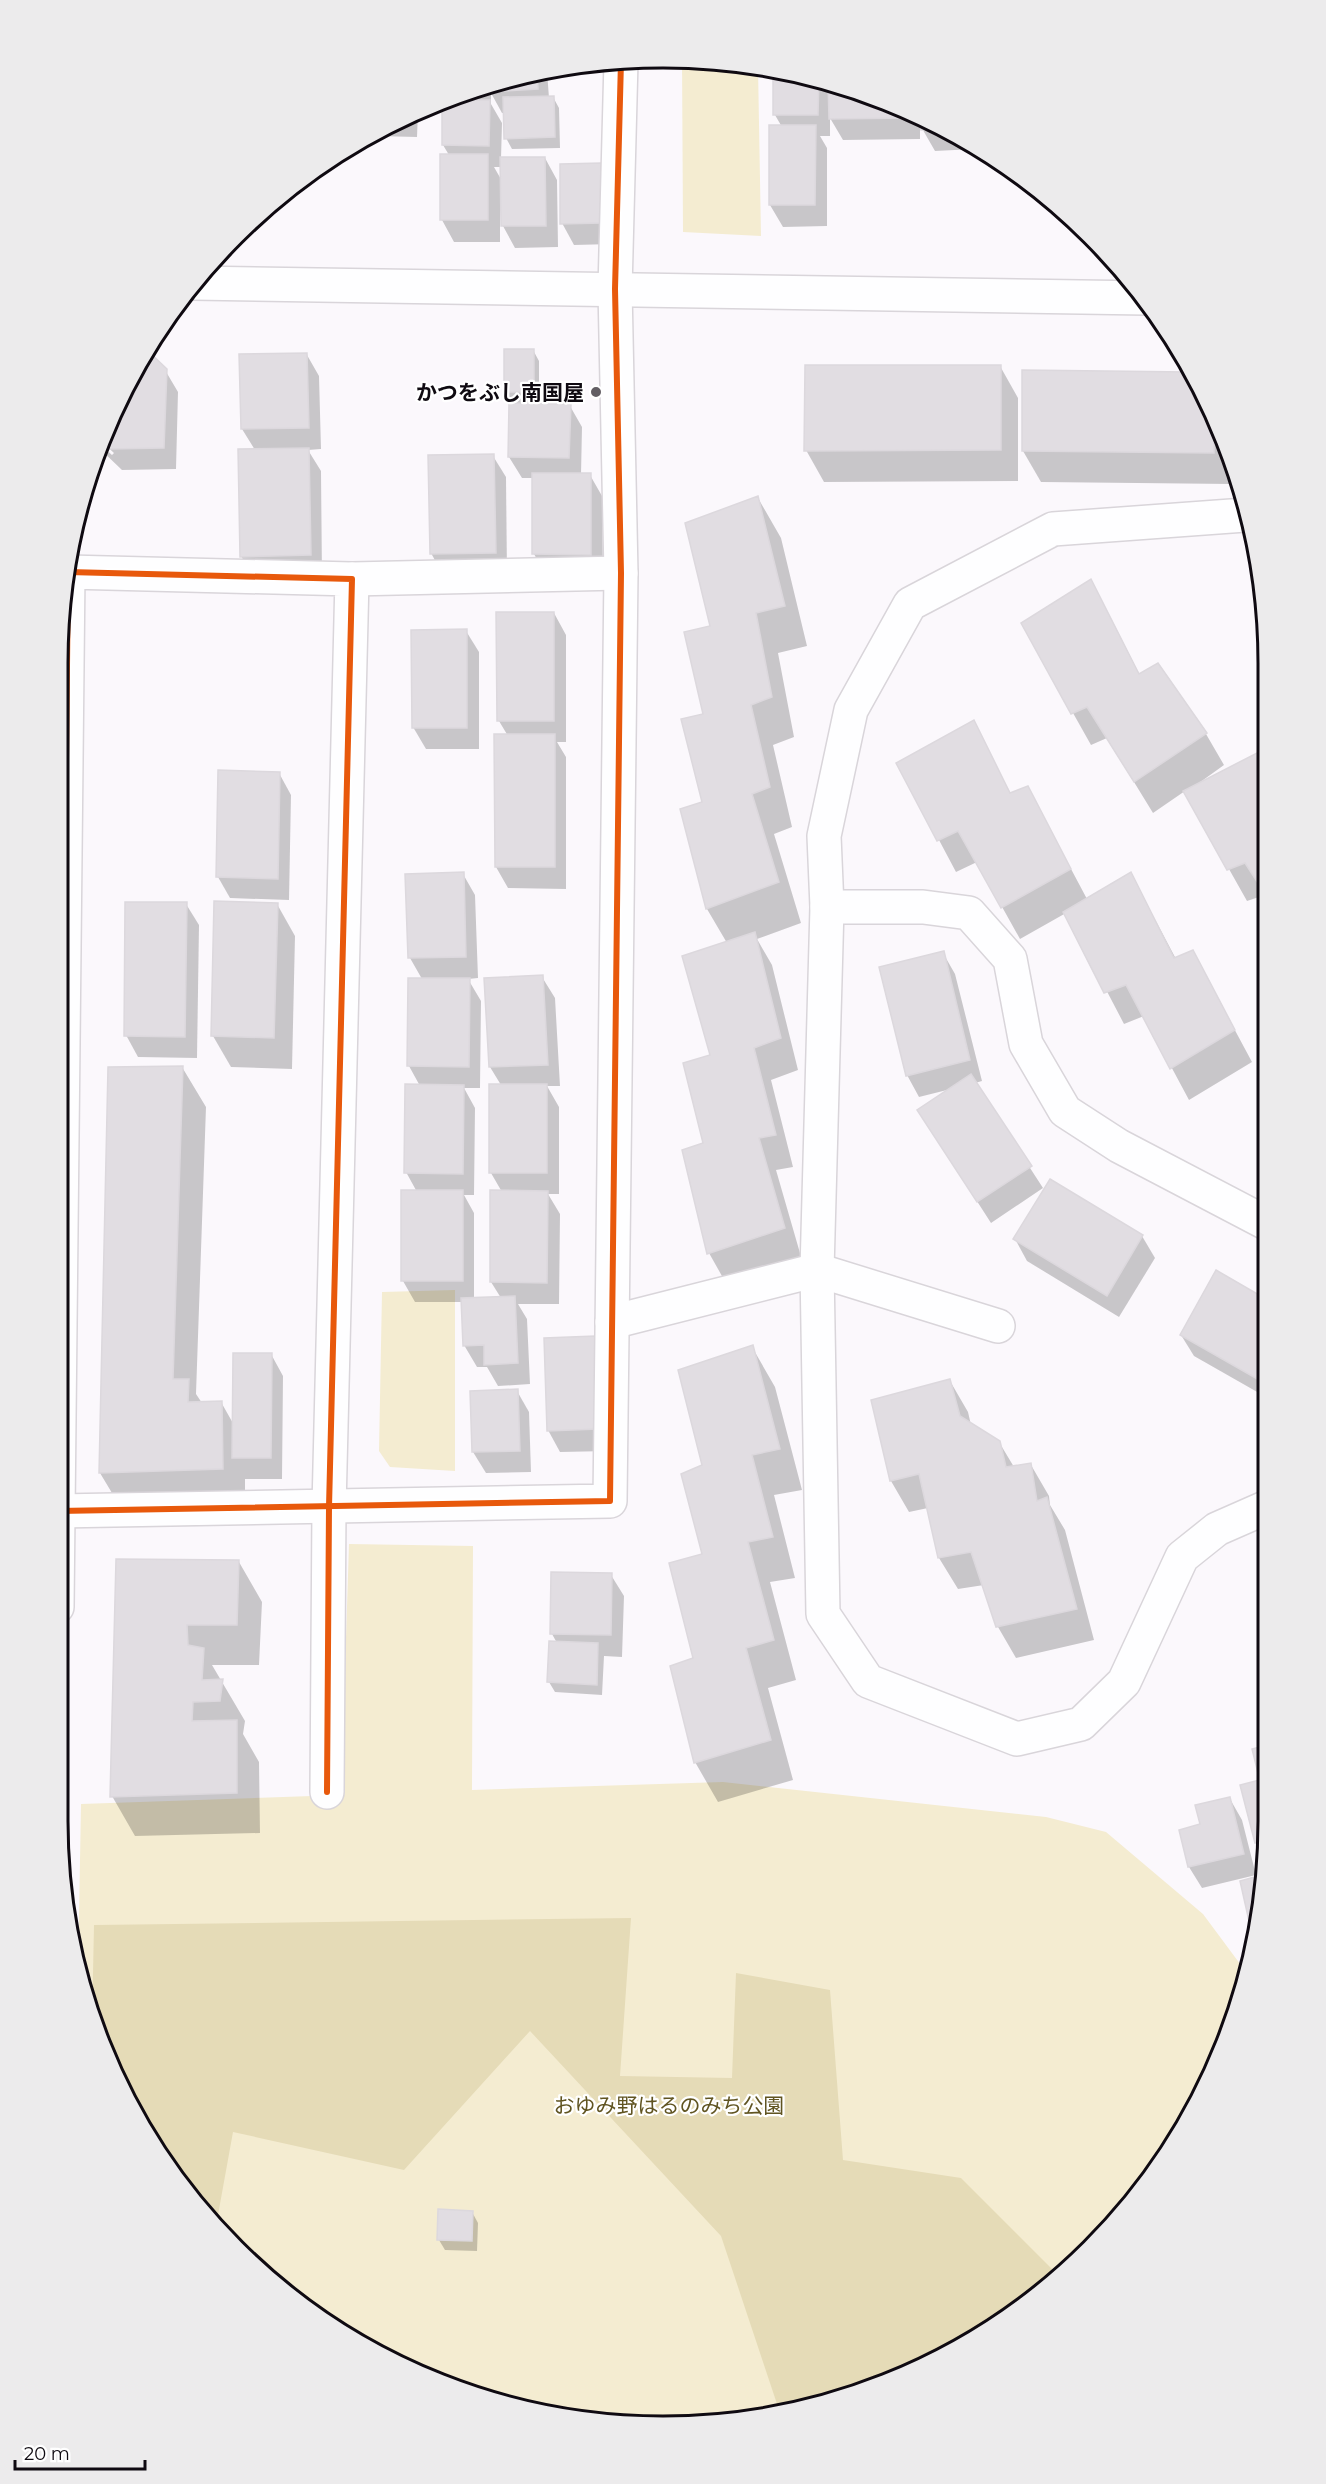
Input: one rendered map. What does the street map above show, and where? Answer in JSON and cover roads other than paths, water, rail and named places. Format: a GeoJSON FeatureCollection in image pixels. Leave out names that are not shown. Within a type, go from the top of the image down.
{"type":"FeatureCollection","features":[{"type":"Feature","properties":{"kind":"street"},"geometry":{"type":"LineString","coordinates":[[68,1511],[610,1501],[621,573],[615,290],[621,69]]}},
{"type":"Feature","properties":{"kind":"street"},"geometry":{"type":"LineString","coordinates":[[204,283],[1133,298]]}},
{"type":"Feature","properties":{"kind":"street"},"geometry":{"type":"LineString","coordinates":[[1240,515],[1053,529],[910,604],[851,710],[824,836],[827,907],[817,1270],[823,1614],[868,1681],[1017,1739],[1080,1724],[1124,1682],[1182,1557],[1217,1529],[1258,1511]]}},
{"type":"Feature","properties":{"kind":"street"},"geometry":{"type":"LineString","coordinates":[[75,572],[352,579],[621,573]]}},
{"type":"Feature","properties":{"kind":"street"},"geometry":{"type":"LineString","coordinates":[[327,1792],[329,1507],[352,579]]}},
{"type":"Feature","properties":{"kind":"street"},"geometry":{"type":"LineString","coordinates":[[827,907],[923,907],[969,913],[1010,959],[1026,1044],[1065,1111],[1119,1146],[1258,1219]]}},
{"type":"Feature","properties":{"kind":"street"},"geometry":{"type":"LineString","coordinates":[[612,1322],[817,1270],[998,1326]]}},
{"type":"Feature","properties":{"kind":"place","name":"かつをぶし南国屋"},"geometry":{"type":"Point","coordinates":[596,392]}},
{"type":"Feature","properties":{"kind":"park label","name":"おゆみ野はるのみち公園"},"geometry":{"type":"Point","coordinates":[669,2105]}}]}
